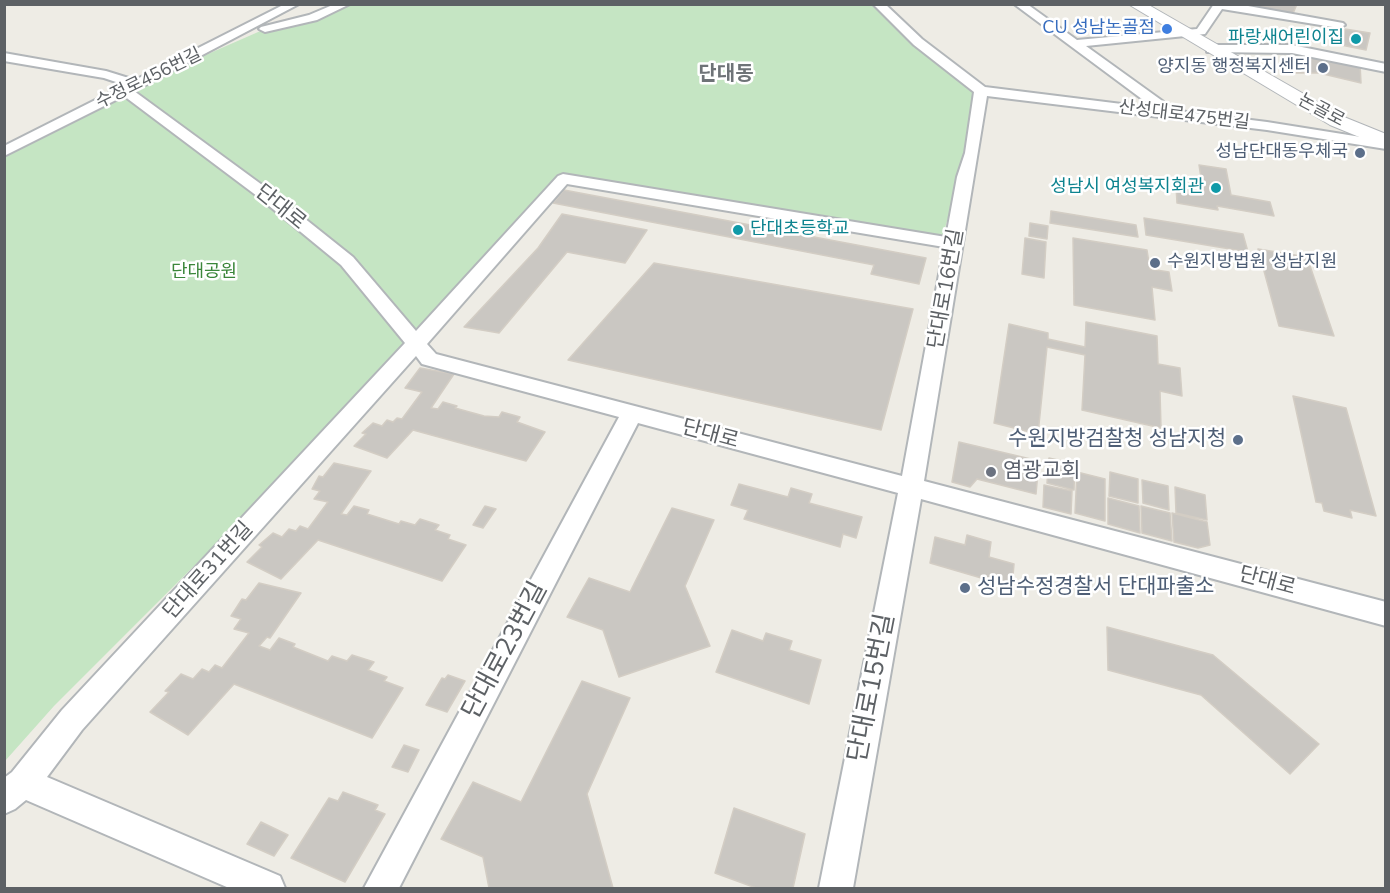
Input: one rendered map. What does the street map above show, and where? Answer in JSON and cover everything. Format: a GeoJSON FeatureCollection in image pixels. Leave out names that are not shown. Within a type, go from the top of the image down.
{"type":"FeatureCollection","features":[{"type":"Feature","properties":{"kind":"street","name":"수정로456번길"},"geometry":{"type":"LineString","coordinates":[[4,152],[294,4]]}},
{"type":"Feature","properties":{"kind":"street"},"geometry":{"type":"LineString","coordinates":[[237,34],[314,18],[345,4]]}},
{"type":"Feature","properties":{"kind":"street"},"geometry":{"type":"LineString","coordinates":[[878,4],[918,42],[981,91]]}},
{"type":"Feature","properties":{"kind":"street"},"geometry":{"type":"LineString","coordinates":[[1019,4],[1164,108],[1167,114]]}},
{"type":"Feature","properties":{"kind":"street","name":"논골로"},"geometry":{"type":"LineString","coordinates":[[1135,4],[1337,121],[1386,144]]}},
{"type":"Feature","properties":{"kind":"street"},"geometry":{"type":"LineString","coordinates":[[1299,19],[1305,4]]}},
{"type":"Feature","properties":{"kind":"street"},"geometry":{"type":"LineString","coordinates":[[1074,44],[1201,32],[1220,5],[1339,26]]}},
{"type":"Feature","properties":{"kind":"street"},"geometry":{"type":"LineString","coordinates":[[1211,49],[1292,50],[1386,68]]}},
{"type":"Feature","properties":{"kind":"street","name":"단대로"},"geometry":{"type":"LineString","coordinates":[[4,57],[106,75],[131,88],[347,261],[429,359],[1385,616]]}},
{"type":"Feature","properties":{"kind":"street","name":"산성대로475번길"},"geometry":{"type":"LineString","coordinates":[[981,91],[1267,126],[1386,144]]}},
{"type":"Feature","properties":{"kind":"street","name":"단대로16번길"},"geometry":{"type":"LineString","coordinates":[[911,488],[981,91]]}},
{"type":"Feature","properties":{"kind":"street","name":"단대로31번길"},"geometry":{"type":"LineString","coordinates":[[14,790],[72,720],[416,345],[563,179],[955,244]]}},
{"type":"Feature","properties":{"kind":"street","name":"단대로23번길"},"geometry":{"type":"LineString","coordinates":[[381,888],[632,414]]}},
{"type":"Feature","properties":{"kind":"street","name":"단대로15번길"},"geometry":{"type":"LineString","coordinates":[[836,888],[911,488]]}},
{"type":"Feature","properties":{"kind":"street"},"geometry":{"type":"LineString","coordinates":[[14,790],[268,888]]}},
{"type":"Feature","properties":{"kind":"green space","name":"단대공원"},"geometry":{"type":"Polygon","coordinates":[[[345,5],[878,5],[981,91],[975,127],[942,238],[561,175],[415,345],[54,706],[5,761],[5,151],[137,85],[265,29],[345,5]]]}},
{"type":"Feature","properties":{"kind":"building"},"geometry":{"type":"Polygon","coordinates":[[[1228,4],[1297,4],[1292,16],[1228,4]]]}},
{"type":"Feature","properties":{"kind":"building","name":"파랑새어린이집"},"geometry":{"type":"Polygon","coordinates":[[[1345,29],[1370,33],[1366,50],[1341,45],[1345,29]]]}},
{"type":"Feature","properties":{"kind":"building","name":"양지동 행정복지센터"},"geometry":{"type":"Polygon","coordinates":[[[1303,53],[1360,64],[1361,83],[1319,73],[1294,73],[1278,64],[1300,61],[1303,53]]]}},
{"type":"Feature","properties":{"kind":"building","name":"성남시 여성복지회관"},"geometry":{"type":"Polygon","coordinates":[[[1199,165],[1226,169],[1231,195],[1270,202],[1274,216],[1217,206],[1218,210],[1177,203],[1176,186],[1203,191],[1199,165]]]}},
{"type":"Feature","properties":{"kind":"building","name":"단대초등학교"},"geometry":{"type":"Polygon","coordinates":[[[564,190],[926,258],[919,284],[871,274],[874,265],[553,203],[564,190]]]}},
{"type":"Feature","properties":{"kind":"building"},"geometry":{"type":"Polygon","coordinates":[[[1051,211],[1136,225],[1138,237],[1050,223],[1051,211]]]}},
{"type":"Feature","properties":{"kind":"building"},"geometry":{"type":"Polygon","coordinates":[[[562,214],[647,230],[625,263],[567,252],[499,333],[464,327],[538,248],[562,214]]]}},
{"type":"Feature","properties":{"kind":"building"},"geometry":{"type":"Polygon","coordinates":[[[1144,218],[1243,234],[1248,252],[1146,235],[1144,218]]]}},
{"type":"Feature","properties":{"kind":"building"},"geometry":{"type":"Polygon","coordinates":[[[1030,223],[1048,226],[1047,239],[1029,236],[1030,223]]]}},
{"type":"Feature","properties":{"kind":"building"},"geometry":{"type":"Polygon","coordinates":[[[1025,238],[1046,242],[1044,278],[1022,274],[1025,238]]]}},
{"type":"Feature","properties":{"kind":"building"},"geometry":{"type":"Polygon","coordinates":[[[1073,238],[1147,250],[1150,269],[1169,272],[1172,291],[1152,287],[1155,320],[1074,305],[1073,238]]]}},
{"type":"Feature","properties":{"kind":"building"},"geometry":{"type":"Polygon","coordinates":[[[1258,249],[1307,257],[1334,336],[1279,326],[1258,249]]]}},
{"type":"Feature","properties":{"kind":"building"},"geometry":{"type":"Polygon","coordinates":[[[654,263],[913,309],[881,430],[568,360],[654,263]]]}},
{"type":"Feature","properties":{"kind":"building"},"geometry":{"type":"Polygon","coordinates":[[[1086,322],[1157,336],[1158,364],[1180,368],[1182,396],[1160,391],[1161,428],[1082,410],[1085,355],[1047,347],[1038,434],[994,423],[1009,324],[1048,333],[1048,339],[1085,347],[1086,322]]]}},
{"type":"Feature","properties":{"kind":"building"},"geometry":{"type":"Polygon","coordinates":[[[420,368],[454,374],[431,408],[438,409],[443,402],[457,406],[455,408],[484,416],[499,417],[502,412],[520,417],[517,422],[545,432],[526,461],[413,430],[387,458],[354,446],[366,434],[362,433],[373,423],[382,426],[387,420],[393,422],[397,418],[402,419],[422,392],[405,388],[420,368]]]}},
{"type":"Feature","properties":{"kind":"building"},"geometry":{"type":"Polygon","coordinates":[[[1293,396],[1346,408],[1376,516],[1350,510],[1352,518],[1324,511],[1322,503],[1316,502],[1293,396]]]}},
{"type":"Feature","properties":{"kind":"building"},"geometry":{"type":"Polygon","coordinates":[[[959,442],[1039,461],[1036,494],[977,479],[970,487],[952,482],[959,442]]]}},
{"type":"Feature","properties":{"kind":"building"},"geometry":{"type":"Polygon","coordinates":[[[1049,458],[1075,464],[1074,490],[1047,483],[1049,458]]]}},
{"type":"Feature","properties":{"kind":"building"},"geometry":{"type":"Polygon","coordinates":[[[334,463],[371,471],[341,514],[347,515],[354,506],[369,510],[367,514],[399,524],[401,521],[415,525],[420,519],[439,525],[435,530],[450,535],[448,539],[466,545],[442,581],[318,540],[281,579],[247,562],[262,547],[259,545],[273,533],[282,537],[289,529],[296,531],[300,526],[308,529],[328,502],[314,499],[320,491],[312,489],[319,476],[323,477],[334,463]]]}},
{"type":"Feature","properties":{"kind":"building"},"geometry":{"type":"Polygon","coordinates":[[[1077,472],[1105,479],[1105,521],[1075,513],[1077,472]]]}},
{"type":"Feature","properties":{"kind":"building"},"geometry":{"type":"Polygon","coordinates":[[[1110,472],[1138,479],[1138,503],[1109,496],[1110,472]]]}},
{"type":"Feature","properties":{"kind":"building"},"geometry":{"type":"Polygon","coordinates":[[[1142,480],[1168,486],[1169,510],[1143,503],[1142,480]]]}},
{"type":"Feature","properties":{"kind":"building"},"geometry":{"type":"Polygon","coordinates":[[[739,484],[788,497],[791,488],[812,494],[809,503],[862,517],[856,538],[843,534],[840,547],[744,519],[748,510],[731,505],[739,484]]]}},
{"type":"Feature","properties":{"kind":"building"},"geometry":{"type":"Polygon","coordinates":[[[1044,485],[1072,491],[1071,514],[1043,507],[1044,485]]]}},
{"type":"Feature","properties":{"kind":"building"},"geometry":{"type":"Polygon","coordinates":[[[1175,487],[1205,495],[1207,520],[1176,513],[1175,487]]]}},
{"type":"Feature","properties":{"kind":"building"},"geometry":{"type":"Polygon","coordinates":[[[1108,498],[1139,506],[1140,533],[1108,524],[1108,498]]]}},
{"type":"Feature","properties":{"kind":"building"},"geometry":{"type":"Polygon","coordinates":[[[485,506],[496,509],[483,528],[473,525],[485,506]]]}},
{"type":"Feature","properties":{"kind":"building"},"geometry":{"type":"Polygon","coordinates":[[[1141,506],[1170,513],[1172,541],[1142,533],[1141,506]]]}},
{"type":"Feature","properties":{"kind":"building"},"geometry":{"type":"Polygon","coordinates":[[[672,508],[714,520],[685,586],[710,646],[619,677],[603,630],[567,617],[589,578],[630,592],[672,508]]]}},
{"type":"Feature","properties":{"kind":"building"},"geometry":{"type":"Polygon","coordinates":[[[1172,513],[1207,522],[1210,545],[1198,548],[1174,542],[1172,513]]]}},
{"type":"Feature","properties":{"kind":"building"},"geometry":{"type":"Polygon","coordinates":[[[967,535],[991,542],[989,557],[1014,564],[1012,587],[930,563],[935,537],[965,545],[967,535]]]}},
{"type":"Feature","properties":{"kind":"building"},"geometry":{"type":"Polygon","coordinates":[[[259,583],[301,593],[270,638],[267,637],[259,646],[270,650],[279,638],[295,644],[293,647],[328,661],[332,656],[347,661],[352,655],[374,662],[368,670],[387,677],[384,681],[403,688],[372,738],[234,684],[188,735],[150,712],[169,692],[165,691],[181,674],[193,679],[202,669],[209,672],[215,665],[222,668],[249,633],[234,629],[241,619],[231,616],[242,599],[246,600],[259,583]]]}},
{"type":"Feature","properties":{"kind":"building"},"geometry":{"type":"Polygon","coordinates":[[[1107,627],[1213,655],[1319,744],[1290,774],[1201,695],[1108,670],[1107,627]]]}},
{"type":"Feature","properties":{"kind":"building"},"geometry":{"type":"Polygon","coordinates":[[[732,630],[763,641],[766,633],[792,641],[789,650],[821,660],[809,704],[716,672],[732,630]]]}},
{"type":"Feature","properties":{"kind":"building"},"geometry":{"type":"Polygon","coordinates":[[[448,675],[465,681],[447,712],[426,705],[442,678],[445,679],[448,675]]]}},
{"type":"Feature","properties":{"kind":"building"},"geometry":{"type":"Polygon","coordinates":[[[582,681],[630,698],[587,794],[613,888],[489,888],[483,857],[441,839],[473,782],[521,802],[582,681]]]}},
{"type":"Feature","properties":{"kind":"building"},"geometry":{"type":"Polygon","coordinates":[[[404,745],[419,750],[408,772],[392,767],[404,745]]]}},
{"type":"Feature","properties":{"kind":"building"},"geometry":{"type":"Polygon","coordinates":[[[343,792],[378,805],[375,810],[385,814],[345,882],[291,858],[329,798],[338,801],[343,792]]]}},
{"type":"Feature","properties":{"kind":"building"},"geometry":{"type":"Polygon","coordinates":[[[734,808],[805,834],[793,888],[756,888],[715,873],[734,808]]]}},
{"type":"Feature","properties":{"kind":"building"},"geometry":{"type":"Polygon","coordinates":[[[261,822],[288,835],[274,856],[247,844],[261,822]]]}},
{"type":"Feature","properties":{"kind":"place","name":"CU 성남논골점"},"geometry":{"type":"Point","coordinates":[1167,29]}},
{"type":"Feature","properties":{"kind":"place","name":"파랑새어린이집"},"geometry":{"type":"Point","coordinates":[1356,39]}},
{"type":"Feature","properties":{"kind":"place","name":"양지동 행정복지센터"},"geometry":{"type":"Point","coordinates":[1323,68]}},
{"type":"Feature","properties":{"kind":"place","name":"성남단대동우체국"},"geometry":{"type":"Point","coordinates":[1360,153]}},
{"type":"Feature","properties":{"kind":"place","name":"성남시 여성복지회관"},"geometry":{"type":"Point","coordinates":[1216,188]}},
{"type":"Feature","properties":{"kind":"place","name":"단대초등학교"},"geometry":{"type":"Point","coordinates":[738,230]}},
{"type":"Feature","properties":{"kind":"place","name":"수원지방법원 성남지원"},"geometry":{"type":"Point","coordinates":[1155,263]}},
{"type":"Feature","properties":{"kind":"place","name":"수원지방검찰청 성남지청"},"geometry":{"type":"Point","coordinates":[1238,440]}},
{"type":"Feature","properties":{"kind":"place","name":"염광교회"},"geometry":{"type":"Point","coordinates":[991,472]}},
{"type":"Feature","properties":{"kind":"place","name":"성남수정경찰서 단대파출소"},"geometry":{"type":"Point","coordinates":[965,588]}},
{"type":"Feature","properties":{"kind":"district","name":"단대동"},"geometry":{"type":"Point","coordinates":[726,75]}}]}
